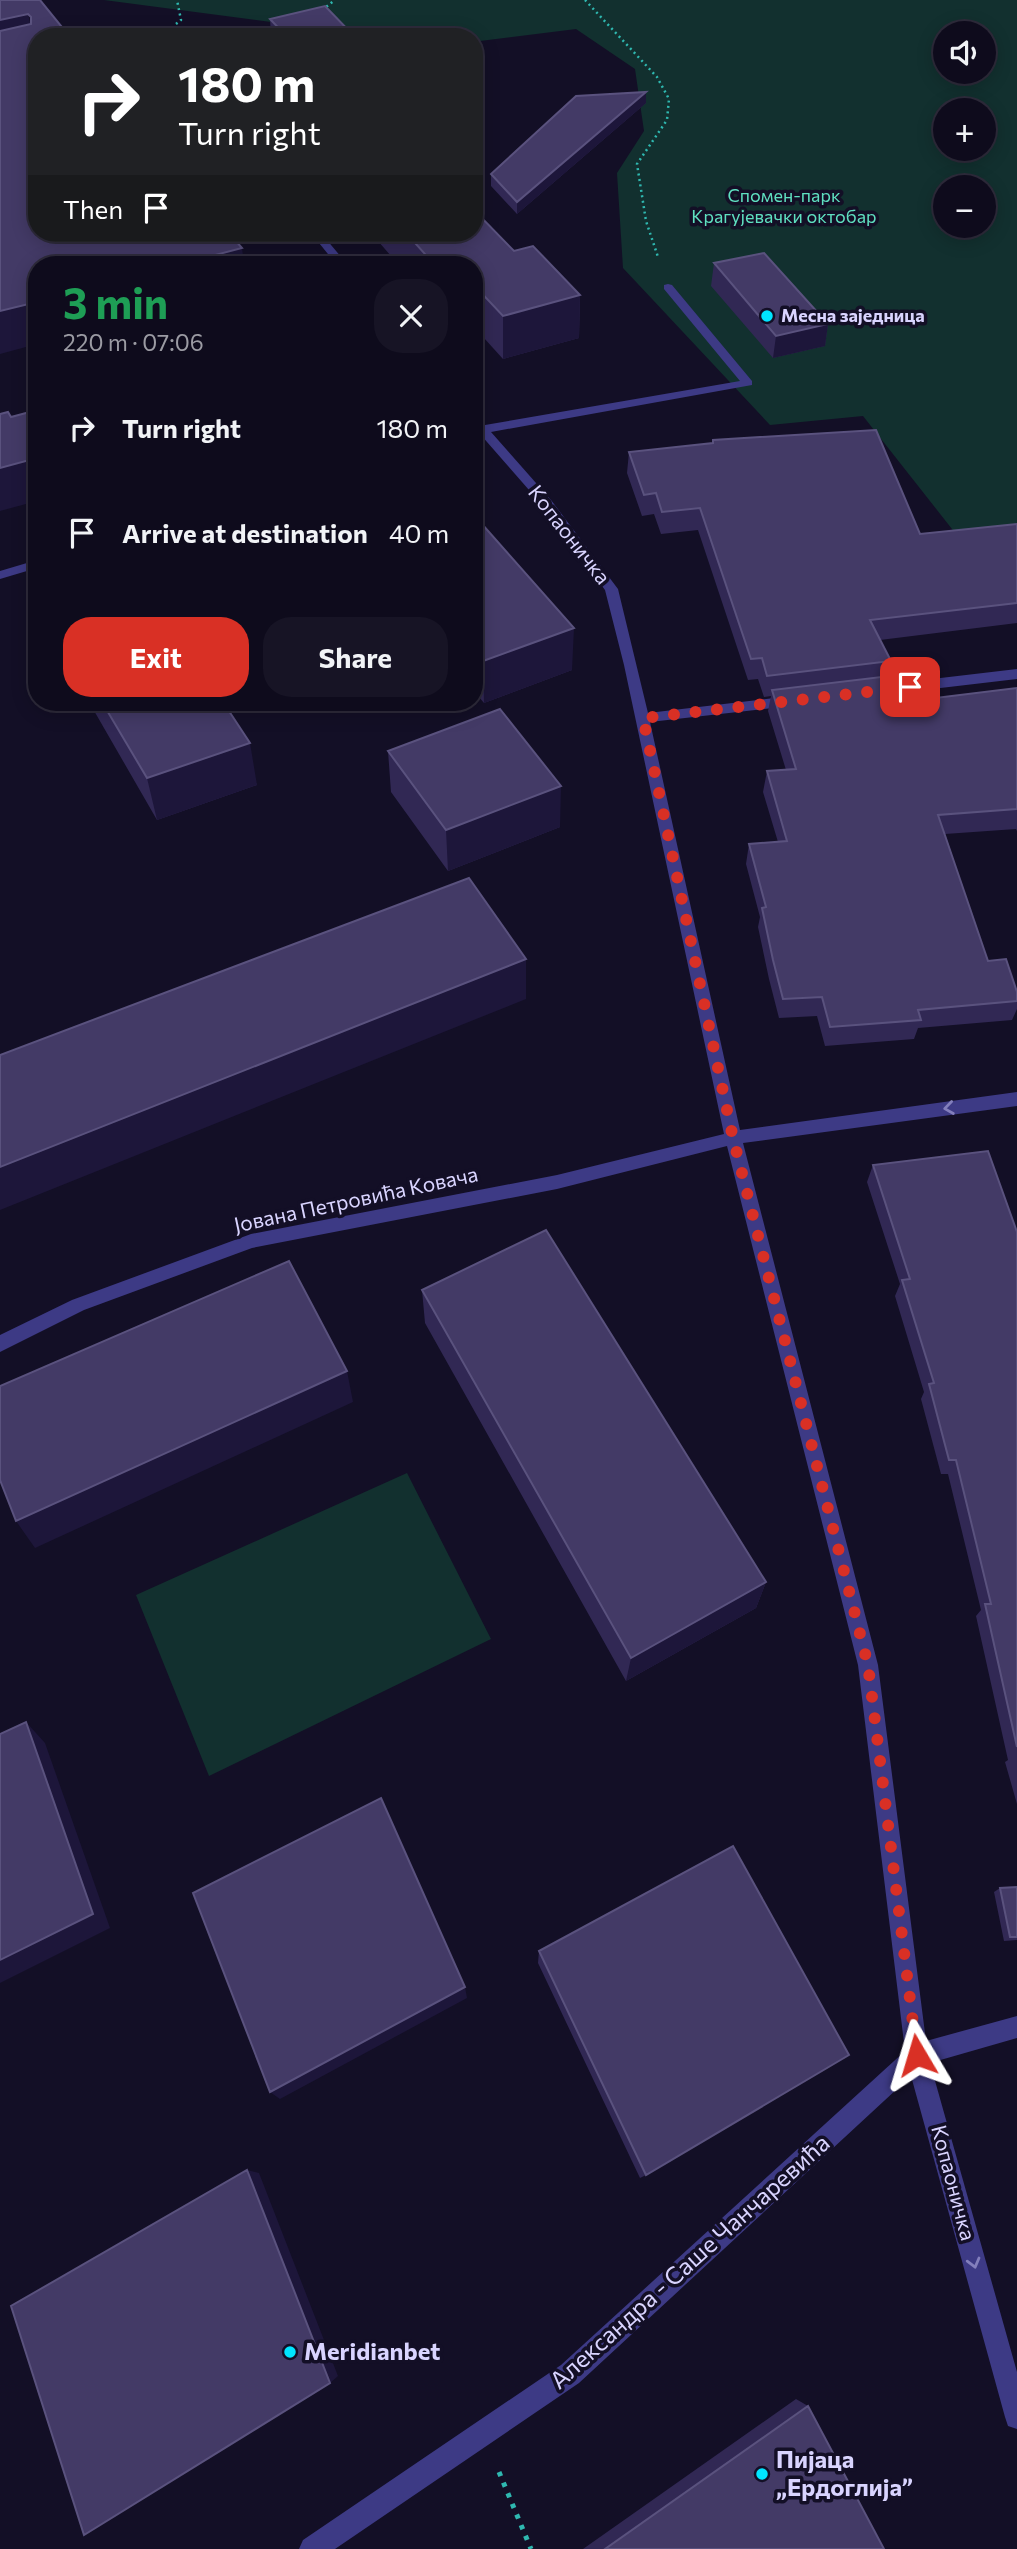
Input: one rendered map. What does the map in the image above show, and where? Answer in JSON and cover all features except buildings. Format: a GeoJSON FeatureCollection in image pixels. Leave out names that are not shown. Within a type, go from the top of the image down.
{"type":"FeatureCollection","features":[{"type":"Feature","properties":{"kind":"street"},"geometry":{"type":"LineString","coordinates":[[324,242],[335,256]]}},
{"type":"Feature","properties":{"kind":"street","name":"Копаоничка"},"geometry":{"type":"LineString","coordinates":[[483,425],[748,383],[668,287]]}},
{"type":"Feature","properties":{"kind":"street","name":"Копаоничка"},"geometry":{"type":"LineString","coordinates":[[483,433],[547,502],[611,589],[643,718],[733,1138],[868,1665],[917,2055],[1017,2417]]}},
{"type":"Feature","properties":{"kind":"street"},"geometry":{"type":"LineString","coordinates":[[0,575],[28,567]]}},
{"type":"Feature","properties":{"kind":"street"},"geometry":{"type":"LineString","coordinates":[[864,692],[1017,674]]}},
{"type":"Feature","properties":{"kind":"street"},"geometry":{"type":"LineString","coordinates":[[643,718],[809,699]]}},
{"type":"Feature","properties":{"kind":"street","name":"Јована Петровића Ковача"},"geometry":{"type":"LineString","coordinates":[[0,1344],[78,1305],[251,1241],[557,1182],[733,1138],[1017,1098]]}},
{"type":"Feature","properties":{"kind":"street"},"geometry":{"type":"LineString","coordinates":[[917,2055],[1017,2027]]}},
{"type":"Feature","properties":{"kind":"street","name":"Александра - Саше Чанчаревића"},"geometry":{"type":"LineString","coordinates":[[312,2549],[570,2374],[917,2055]]}},
{"type":"Feature","properties":{"kind":"path"},"geometry":{"type":"LineString","coordinates":[[315,16],[335,0]]}},
{"type":"Feature","properties":{"kind":"path"},"geometry":{"type":"LineString","coordinates":[[585,0],[657,78],[669,99],[667,120],[637,164],[646,221],[668,287]]}},
{"type":"Feature","properties":{"kind":"path"},"geometry":{"type":"LineString","coordinates":[[483,2435],[531,2549]]}},
{"type":"Feature","properties":{"kind":"green space","name":"Спомен-парк Крагујевачки октобар"},"geometry":{"type":"Polygon","coordinates":[[[104,0],[1017,0],[1017,538],[963,543],[863,416],[770,425],[623,268],[617,173],[644,131],[635,69],[576,29],[483,41],[483,28],[317,28],[104,0]]]}},
{"type":"Feature","properties":{"kind":"green space"},"geometry":{"type":"Polygon","coordinates":[[[407,1473],[491,1639],[209,1776],[136,1595],[407,1473]]]}},
{"type":"Feature","properties":{"kind":"place","name":"Месна заједница"},"geometry":{"type":"Point","coordinates":[767,316]}},
{"type":"Feature","properties":{"kind":"place","name":"Meridianbet"},"geometry":{"type":"Point","coordinates":[290,2352]}},
{"type":"Feature","properties":{"kind":"place","name":"Пијаца „Ердоглија”"},"geometry":{"type":"Point","coordinates":[762,2474]}},
{"type":"Feature","properties":{"kind":"route"},"geometry":{"type":"LineString","coordinates":[[910,687],[643,718],[733,1138],[868,1665],[917,2055]]}}]}
